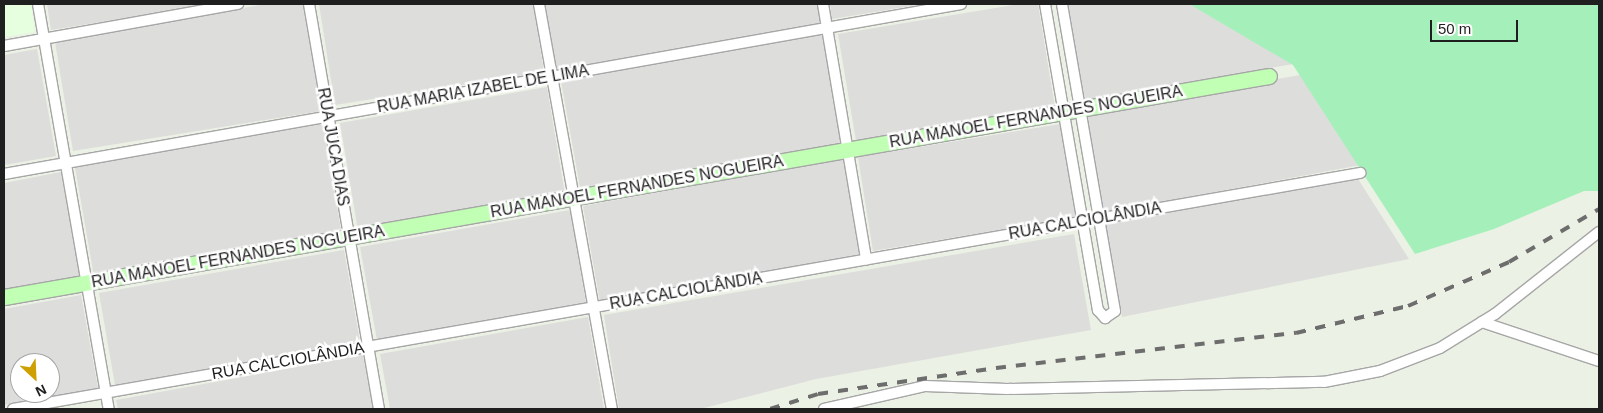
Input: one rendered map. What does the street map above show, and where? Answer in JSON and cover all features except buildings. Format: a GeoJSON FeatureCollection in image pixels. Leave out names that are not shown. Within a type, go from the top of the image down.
{"type":"FeatureCollection","features":[{"type":"Feature","properties":{"kind":"street"},"geometry":{"type":"LineString","coordinates":[[38,4],[109,409]]}},
{"type":"Feature","properties":{"kind":"street"},"geometry":{"type":"LineString","coordinates":[[4,46],[238,4]]}},
{"type":"Feature","properties":{"kind":"street","name":"RUA JUCA DIAS"},"geometry":{"type":"LineString","coordinates":[[309,4],[379,409]]}},
{"type":"Feature","properties":{"kind":"street"},"geometry":{"type":"LineString","coordinates":[[539,4],[612,409]]}},
{"type":"Feature","properties":{"kind":"street"},"geometry":{"type":"LineString","coordinates":[[824,4],[866,259]]}},
{"type":"Feature","properties":{"kind":"street","name":"RUA MARIA IZABEL DE LIMA"},"geometry":{"type":"LineString","coordinates":[[4,174],[962,4]]}},
{"type":"Feature","properties":{"kind":"street"},"geometry":{"type":"LineString","coordinates":[[1045,4],[1098,310],[1101,316],[1109,317],[1115,311],[1062,4]]}},
{"type":"Feature","properties":{"kind":"street","name":"RUA MANOEL FERNANDES NOGUEIRA"},"geometry":{"type":"LineString","coordinates":[[4,297],[1269,76]]}},
{"type":"Feature","properties":{"kind":"street","name":"RUA CALCIOLÂNDIA"},"geometry":{"type":"LineString","coordinates":[[13,409],[1360,173]]}},
{"type":"Feature","properties":{"kind":"street"},"geometry":{"type":"LineString","coordinates":[[824,409],[925,386],[1007,389],[1324,382],[1412,361],[1482,322],[1523,295],[1599,232]]}},
{"type":"Feature","properties":{"kind":"street"},"geometry":{"type":"LineString","coordinates":[[1482,322],[1599,361]]}},
{"type":"Feature","properties":{"kind":"shaded area"},"geometry":{"type":"Polygon","coordinates":[[[4,4],[31,4],[35,32],[4,37],[4,4]]]}},
{"type":"Feature","properties":{"kind":"shaded area"},"geometry":{"type":"Polygon","coordinates":[[[47,4],[212,4],[51,30],[47,4]]]}},
{"type":"Feature","properties":{"kind":"shaded area"},"geometry":{"type":"Polygon","coordinates":[[[265,4],[303,4],[321,111],[73,151],[55,42],[265,4]]]}},
{"type":"Feature","properties":{"kind":"shaded area"},"geometry":{"type":"Polygon","coordinates":[[[319,4],[533,4],[544,72],[335,105],[319,4]]]}},
{"type":"Feature","properties":{"kind":"shaded area"},"geometry":{"type":"Polygon","coordinates":[[[545,4],[819,4],[823,25],[557,72],[545,4]]]}},
{"type":"Feature","properties":{"kind":"shaded area"},"geometry":{"type":"Polygon","coordinates":[[[830,4],[923,4],[832,19],[830,4]]]}},
{"type":"Feature","properties":{"kind":"shaded area"},"geometry":{"type":"Polygon","coordinates":[[[1020,4],[1038,4],[1055,108],[856,141],[838,34],[1020,4]]]}},
{"type":"Feature","properties":{"kind":"shaded area"},"geometry":{"type":"Polygon","coordinates":[[[1067,4],[1189,4],[1293,64],[1084,100],[1067,4]]]}},
{"type":"Feature","properties":{"kind":"shaded area"},"geometry":{"type":"Polygon","coordinates":[[[824,34],[844,147],[581,193],[561,81],[824,34]]]}},
{"type":"Feature","properties":{"kind":"shaded area"},"geometry":{"type":"Polygon","coordinates":[[[37,49],[56,156],[4,165],[4,55],[37,49]]]}},
{"type":"Feature","properties":{"kind":"shaded area"},"geometry":{"type":"Polygon","coordinates":[[[1300,75],[1361,165],[1102,213],[1085,113],[1300,75]]]}},
{"type":"Feature","properties":{"kind":"shaded area"},"geometry":{"type":"Polygon","coordinates":[[[547,87],[565,195],[358,231],[340,123],[547,87]]]}},
{"type":"Feature","properties":{"kind":"shaded area"},"geometry":{"type":"Polygon","coordinates":[[[323,122],[342,236],[94,276],[75,167],[323,122]]]}},
{"type":"Feature","properties":{"kind":"shaded area"},"geometry":{"type":"Polygon","coordinates":[[[1061,124],[1076,217],[873,251],[858,157],[1061,124]]]}},
{"type":"Feature","properties":{"kind":"shaded area"},"geometry":{"type":"Polygon","coordinates":[[[843,159],[860,255],[600,302],[583,206],[843,159]]]}},
{"type":"Feature","properties":{"kind":"shaded area"},"geometry":{"type":"Polygon","coordinates":[[[61,172],[80,277],[4,291],[4,183],[61,172]]]}},
{"type":"Feature","properties":{"kind":"shaded area"},"geometry":{"type":"Polygon","coordinates":[[[1358,179],[1409,259],[1122,317],[1105,223],[1358,179]]]}},
{"type":"Feature","properties":{"kind":"shaded area"},"geometry":{"type":"Polygon","coordinates":[[[570,210],[586,303],[377,340],[360,247],[570,210]]]}},
{"type":"Feature","properties":{"kind":"shaded area"},"geometry":{"type":"Polygon","coordinates":[[[1074,234],[1091,330],[816,379],[700,409],[619,409],[604,315],[1074,234]]]}},
{"type":"Feature","properties":{"kind":"shaded area"},"geometry":{"type":"Polygon","coordinates":[[[344,250],[360,342],[115,385],[99,293],[344,250]]]}},
{"type":"Feature","properties":{"kind":"shaded area"},"geometry":{"type":"Polygon","coordinates":[[[81,295],[98,388],[60,395],[60,353],[10,353],[10,403],[15,403],[4,405],[4,309],[81,295]]]}},
{"type":"Feature","properties":{"kind":"shaded area"},"geometry":{"type":"Polygon","coordinates":[[[588,317],[604,409],[390,409],[380,354],[588,317]]]}},
{"type":"Feature","properties":{"kind":"shaded area"},"geometry":{"type":"Polygon","coordinates":[[[363,355],[373,409],[118,409],[116,400],[363,355]]]}},
{"type":"Feature","properties":{"kind":"green space"},"geometry":{"type":"Polygon","coordinates":[[[1189,4],[1599,4],[1599,191],[1584,191],[1494,229],[1415,254],[1293,65],[1189,4]]]}},
{"type":"Feature","properties":{"kind":"railway"},"geometry":{"type":"LineString","coordinates":[[770,409],[818,394],[996,368],[1296,333],[1408,306],[1509,262],[1599,209]]}}]}
